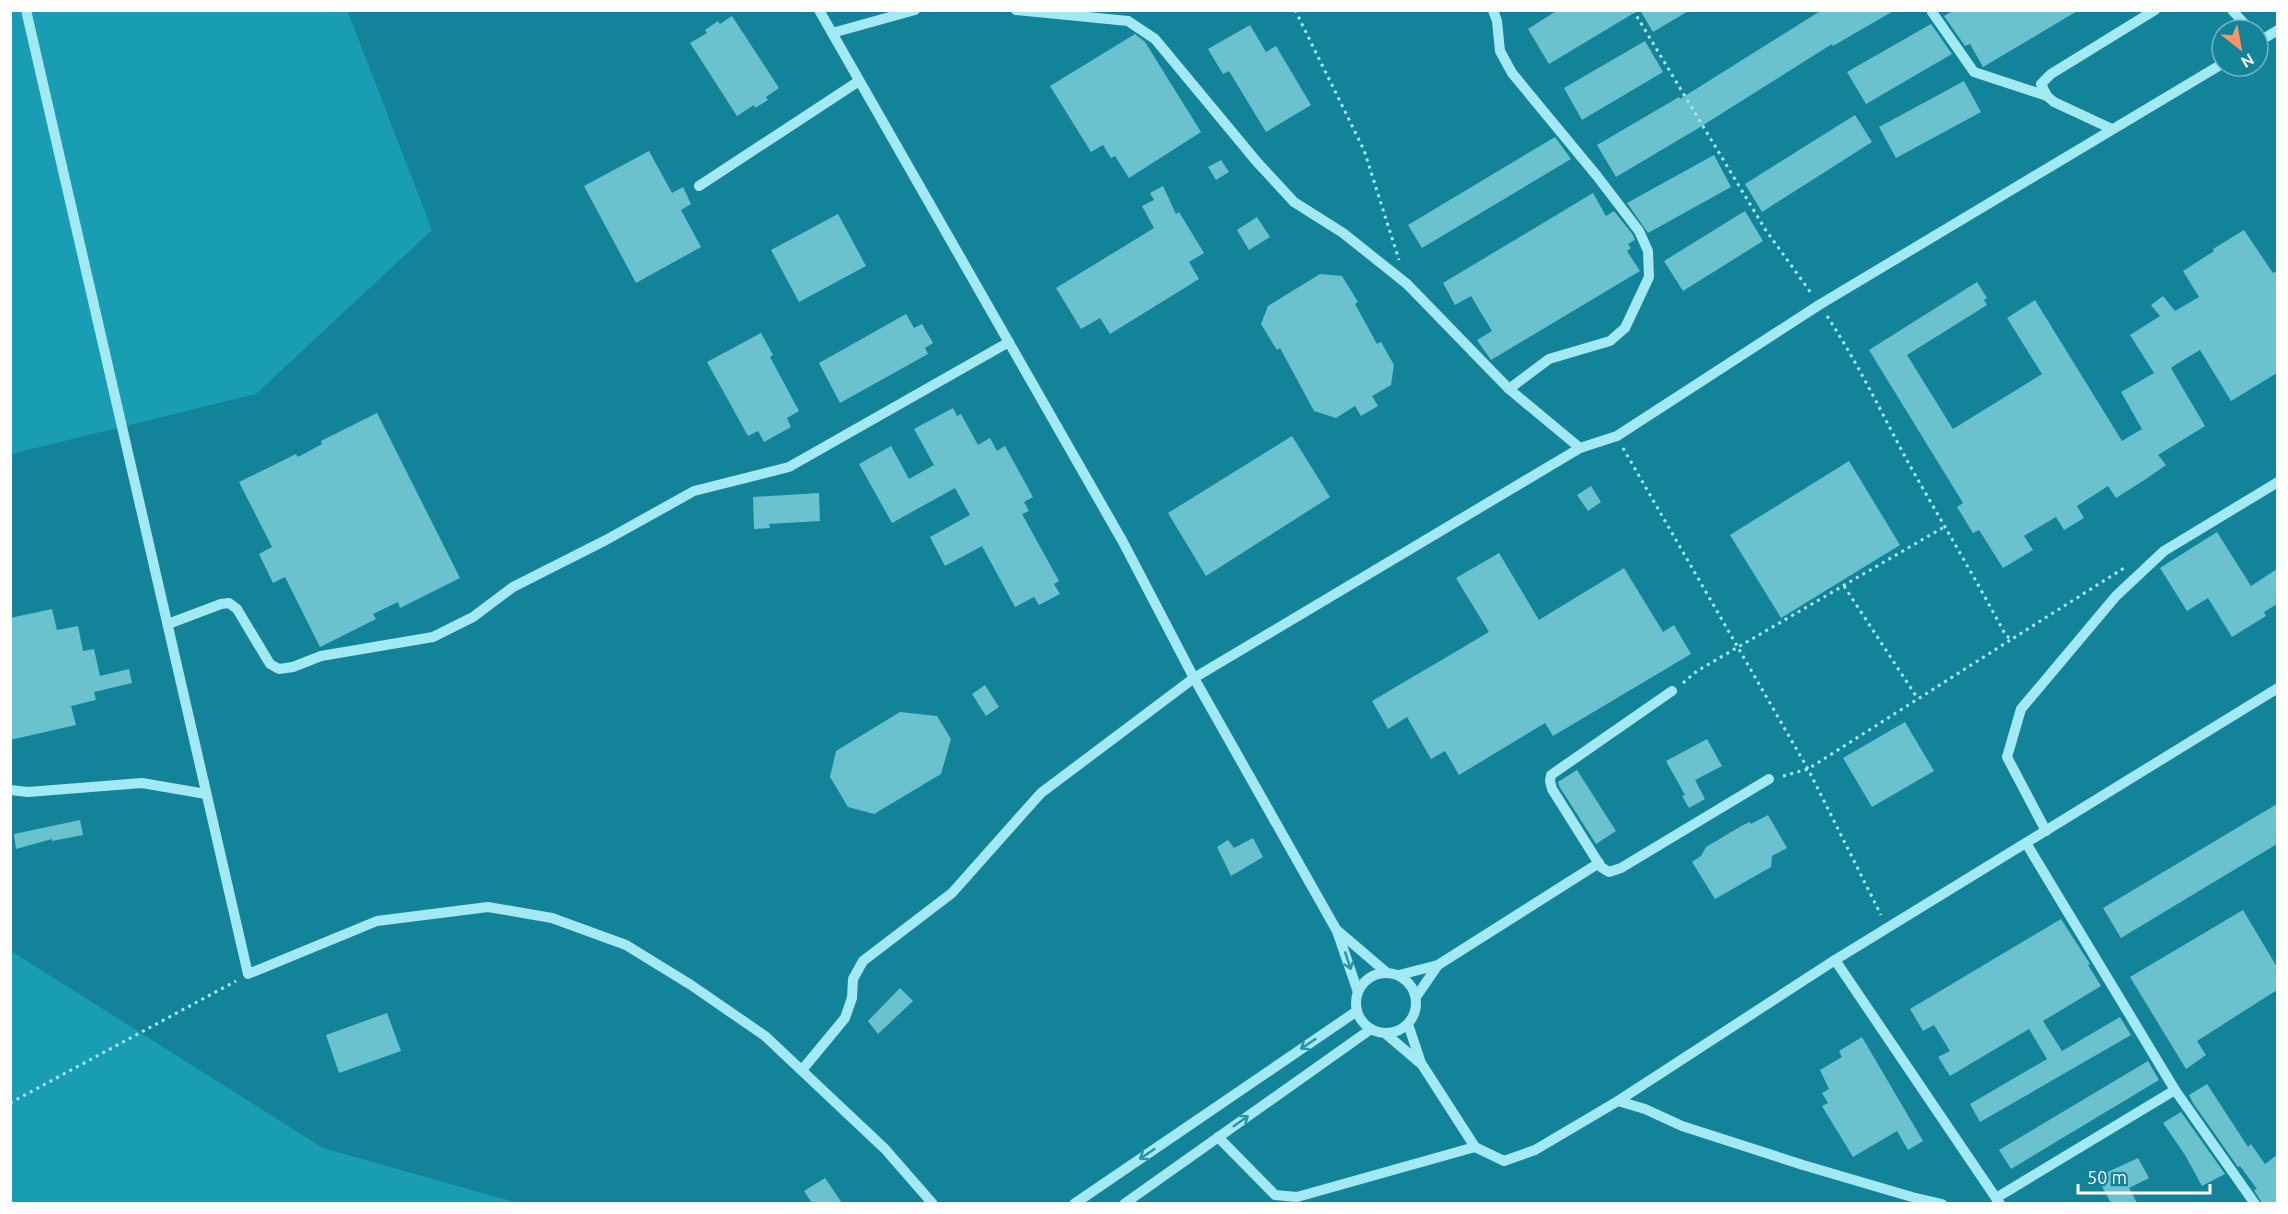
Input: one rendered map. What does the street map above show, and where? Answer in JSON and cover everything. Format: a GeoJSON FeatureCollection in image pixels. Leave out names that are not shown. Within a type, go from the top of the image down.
{"type":"FeatureCollection","features":[{"type":"Feature","properties":{"kind":"lane"},"geometry":{"type":"LineString","coordinates":[[26,10],[248,974],[377,921],[488,907],[552,918],[626,945],[692,985],[765,1036],[885,1149],[933,1203]]}},
{"type":"Feature","properties":{"kind":"lane"},"geometry":{"type":"LineString","coordinates":[[819,10],[1123,542],[1194,678],[1337,931],[1358,992],[1357,1011],[1365,1025],[1386,1034],[1420,1063]]}},
{"type":"Feature","properties":{"kind":"lane"},"geometry":{"type":"LineString","coordinates":[[832,33],[915,10]]}},
{"type":"Feature","properties":{"kind":"lane"},"geometry":{"type":"LineString","coordinates":[[1016,10],[1128,21],[1155,39],[1294,202],[1343,233],[1407,284],[1509,389],[1580,448]]}},
{"type":"Feature","properties":{"kind":"lane"},"geometry":{"type":"LineString","coordinates":[[1493,10],[1497,21],[1500,51],[1512,73],[1597,176],[1639,231],[1648,251],[1649,277],[1625,328],[1610,341],[1549,358],[1509,389]]}},
{"type":"Feature","properties":{"kind":"lane"},"geometry":{"type":"LineString","coordinates":[[2047,96],[2042,84],[2051,74],[2156,10]]}},
{"type":"Feature","properties":{"kind":"lane"},"geometry":{"type":"LineString","coordinates":[[1932,12],[1974,72],[2047,96],[2112,129]]}},
{"type":"Feature","properties":{"kind":"lane"},"geometry":{"type":"LineString","coordinates":[[802,1070],[845,1018],[852,998],[853,980],[863,961],[952,893],[1041,793],[1194,678],[1580,448],[1617,436],[1819,305],[2210,71]]}},
{"type":"Feature","properties":{"kind":"lane"},"geometry":{"type":"LineString","coordinates":[[699,186],[859,81]]}},
{"type":"Feature","properties":{"kind":"lane"},"geometry":{"type":"LineString","coordinates":[[168,624],[229,603],[237,609],[270,664],[279,669],[293,667],[321,656],[433,637],[473,617],[513,587],[606,540],[694,491],[789,467],[1009,342]]}},
{"type":"Feature","properties":{"kind":"lane"},"geometry":{"type":"LineString","coordinates":[[2046,831],[2007,757],[2021,709],[2116,596],[2164,551],[2277,482]]}},
{"type":"Feature","properties":{"kind":"lane"},"geometry":{"type":"LineString","coordinates":[[1408,1024],[1420,1063],[1475,1147],[1504,1161],[1535,1150],[1618,1101],[1835,960],[2277,688]]}},
{"type":"Feature","properties":{"kind":"lane"},"geometry":{"type":"LineString","coordinates":[[1672,691],[1551,775],[1552,789],[1599,863],[1609,873],[1621,868],[1769,778]]}},
{"type":"Feature","properties":{"kind":"lane"},"geometry":{"type":"LineString","coordinates":[[10,790],[28,792],[142,783],[206,794]]}},
{"type":"Feature","properties":{"kind":"lane"},"geometry":{"type":"LineString","coordinates":[[2026,843],[2175,1090],[2255,1203]]}},
{"type":"Feature","properties":{"kind":"lane"},"geometry":{"type":"LineString","coordinates":[[1337,931],[1386,972],[1399,975],[1438,965],[1599,863]]}},
{"type":"Feature","properties":{"kind":"lane"},"geometry":{"type":"LineString","coordinates":[[1835,960],[1998,1201],[2175,1090]]}},
{"type":"Feature","properties":{"kind":"lane"},"geometry":{"type":"LineString","coordinates":[[1416,997],[1438,965]]}},
{"type":"Feature","properties":{"kind":"lane"},"geometry":{"type":"LineString","coordinates":[[1358,992],[1369,978],[1386,972]]}},
{"type":"Feature","properties":{"kind":"lane"},"geometry":{"type":"LineString","coordinates":[[1386,1034],[1398,1031],[1408,1024],[1417,1006],[1413,988],[1399,975]]}},
{"type":"Feature","properties":{"kind":"lane"},"geometry":{"type":"LineString","coordinates":[[1074,1203],[1357,1011]]}},
{"type":"Feature","properties":{"kind":"lane"},"geometry":{"type":"LineString","coordinates":[[1124,1203],[1371,1029]]}},
{"type":"Feature","properties":{"kind":"lane"},"geometry":{"type":"LineString","coordinates":[[1618,1101],[1682,1126],[1803,1165],[1912,1197],[1942,1203]]}},
{"type":"Feature","properties":{"kind":"lane"},"geometry":{"type":"LineString","coordinates":[[1218,1137],[1275,1195],[1297,1197],[1475,1147]]}},
{"type":"Feature","properties":{"kind":"path"},"geometry":{"type":"LineString","coordinates":[[1295,10],[1364,150],[1407,284]]}},
{"type":"Feature","properties":{"kind":"path"},"geometry":{"type":"LineString","coordinates":[[1633,10],[1765,229],[1847,346],[1944,527],[1976,579],[2006,636],[2012,639]]}},
{"type":"Feature","properties":{"kind":"path"},"geometry":{"type":"LineString","coordinates":[[1617,436],[1808,768],[1888,928]]}},
{"type":"Feature","properties":{"kind":"path"},"geometry":{"type":"LineString","coordinates":[[1672,691],[1697,671],[1944,527]]}},
{"type":"Feature","properties":{"kind":"path"},"geometry":{"type":"LineString","coordinates":[[1769,778],[1808,768],[2121,569],[2132,565]]}},
{"type":"Feature","properties":{"kind":"path"},"geometry":{"type":"LineString","coordinates":[[1844,586],[1918,699]]}},
{"type":"Feature","properties":{"kind":"path"},"geometry":{"type":"LineString","coordinates":[[10,1103],[248,974]]}},
{"type":"Feature","properties":{"kind":"shaded area"},"geometry":{"type":"Polygon","coordinates":[[[10,11],[348,12],[432,230],[256,394],[11,454],[10,11]]]}},
{"type":"Feature","properties":{"kind":"shaded area"},"geometry":{"type":"Polygon","coordinates":[[[11,951],[323,1148],[518,1203],[11,1203],[11,951]]]}},
{"type":"Feature","properties":{"kind":"building"},"geometry":{"type":"Polygon","coordinates":[[[1558,10],[1639,10],[1549,64],[1528,29],[1558,10]]]}},
{"type":"Feature","properties":{"kind":"building"},"geometry":{"type":"Polygon","coordinates":[[[1640,10],[1690,10],[1653,32],[1640,10]]]}},
{"type":"Feature","properties":{"kind":"building"},"geometry":{"type":"Polygon","coordinates":[[[1822,10],[1895,10],[1833,46],[1832,44],[1616,177],[1597,145],[1679,97],[1680,99],[1822,10]]]}},
{"type":"Feature","properties":{"kind":"building"},"geometry":{"type":"Polygon","coordinates":[[[1954,10],[2079,10],[1983,67],[1970,44],[1965,46],[1944,16],[1954,10]]]}},
{"type":"Feature","properties":{"kind":"building"},"geometry":{"type":"Polygon","coordinates":[[[732,16],[779,88],[766,97],[768,100],[755,108],[754,105],[737,116],[690,43],[707,33],[705,30],[718,21],[720,24],[732,16]]]}},
{"type":"Feature","properties":{"kind":"building"},"geometry":{"type":"Polygon","coordinates":[[[1931,24],[1952,54],[1866,104],[1847,72],[1931,24]]]}},
{"type":"Feature","properties":{"kind":"building"},"geometry":{"type":"Polygon","coordinates":[[[1250,25],[1266,52],[1276,46],[1311,105],[1266,132],[1229,71],[1223,74],[1208,49],[1250,25]]]}},
{"type":"Feature","properties":{"kind":"building"},"geometry":{"type":"Polygon","coordinates":[[[1135,34],[1145,42],[1201,132],[1129,178],[1115,156],[1111,158],[1103,145],[1091,152],[1050,86],[1135,34]]]}},
{"type":"Feature","properties":{"kind":"building"},"geometry":{"type":"Polygon","coordinates":[[[1645,41],[1663,72],[1582,120],[1564,88],[1645,41]]]}},
{"type":"Feature","properties":{"kind":"building"},"geometry":{"type":"Polygon","coordinates":[[[1964,81],[1981,112],[1896,158],[1879,127],[1964,81]]]}},
{"type":"Feature","properties":{"kind":"building"},"geometry":{"type":"Polygon","coordinates":[[[1855,115],[1872,142],[1762,212],[1745,184],[1855,115]]]}},
{"type":"Feature","properties":{"kind":"building"},"geometry":{"type":"Polygon","coordinates":[[[1555,137],[1571,159],[1422,248],[1408,225],[1555,137]]]}},
{"type":"Feature","properties":{"kind":"building"},"geometry":{"type":"Polygon","coordinates":[[[649,151],[672,193],[683,187],[691,204],[681,210],[701,247],[636,283],[584,186],[649,151]]]}},
{"type":"Feature","properties":{"kind":"building"},"geometry":{"type":"Polygon","coordinates":[[[1714,155],[1731,187],[1648,233],[1627,203],[1714,155]]]}},
{"type":"Feature","properties":{"kind":"building"},"geometry":{"type":"Polygon","coordinates":[[[1221,160],[1229,172],[1216,180],[1208,167],[1221,160]]]}},
{"type":"Feature","properties":{"kind":"building"},"geometry":{"type":"Polygon","coordinates":[[[1163,186],[1176,214],[1179,212],[1204,253],[1189,262],[1199,279],[1110,334],[1100,318],[1081,329],[1056,288],[1154,228],[1142,206],[1154,200],[1150,193],[1163,186]]]}},
{"type":"Feature","properties":{"kind":"building"},"geometry":{"type":"Polygon","coordinates":[[[1593,193],[1606,216],[1614,211],[1633,235],[1635,240],[1628,244],[1631,248],[1627,251],[1640,271],[1491,360],[1477,340],[1492,331],[1471,296],[1455,305],[1443,283],[1593,193]]]}},
{"type":"Feature","properties":{"kind":"building"},"geometry":{"type":"Polygon","coordinates":[[[1745,211],[1763,241],[1683,291],[1664,261],[1745,211]]]}},
{"type":"Feature","properties":{"kind":"building"},"geometry":{"type":"Polygon","coordinates":[[[838,214],[866,266],[799,302],[771,250],[838,214]]]}},
{"type":"Feature","properties":{"kind":"building"},"geometry":{"type":"Polygon","coordinates":[[[1257,217],[1270,237],[1249,250],[1237,230],[1257,217]]]}},
{"type":"Feature","properties":{"kind":"building"},"geometry":{"type":"Polygon","coordinates":[[[2244,230],[2273,273],[2277,271],[2277,373],[2231,401],[2200,350],[2175,365],[2171,368],[2205,426],[2158,455],[2166,465],[2116,498],[2108,486],[2077,506],[2084,518],[2064,530],[2056,517],[2024,536],[2033,550],[2003,568],[1979,530],[1973,533],[1957,507],[1963,503],[1869,350],[1977,282],[1987,298],[1984,300],[1987,305],[1907,355],[1953,429],[2042,374],[2007,318],[2035,300],[2122,441],[2142,429],[2121,392],[2154,373],[2130,335],[2160,316],[2151,305],[2163,296],[2175,311],[2199,297],[2183,271],[2244,230]]]}},
{"type":"Feature","properties":{"kind":"building"},"geometry":{"type":"Polygon","coordinates":[[[1320,274],[1342,276],[1358,302],[1355,304],[1377,344],[1381,342],[1394,365],[1391,385],[1372,396],[1378,406],[1361,416],[1355,406],[1336,418],[1314,411],[1280,348],[1277,350],[1261,324],[1268,306],[1320,274]]]}},
{"type":"Feature","properties":{"kind":"building"},"geometry":{"type":"Polygon","coordinates":[[[906,314],[914,328],[922,324],[933,343],[925,348],[928,354],[840,403],[819,363],[906,314]]]}},
{"type":"Feature","properties":{"kind":"building"},"geometry":{"type":"Polygon","coordinates":[[[761,333],[773,355],[770,357],[799,411],[787,418],[791,427],[764,442],[758,431],[748,436],[707,362],[761,333]]]}},
{"type":"Feature","properties":{"kind":"building"},"geometry":{"type":"Polygon","coordinates":[[[953,408],[957,416],[961,414],[978,445],[990,438],[997,451],[1005,446],[1033,497],[1024,502],[1029,511],[1022,514],[1059,581],[1054,584],[1060,594],[1039,605],[1034,597],[1015,607],[982,546],[945,566],[930,537],[970,515],[955,488],[892,523],[859,464],[891,446],[909,479],[934,465],[914,429],[953,408]]]}},
{"type":"Feature","properties":{"kind":"building"},"geometry":{"type":"Polygon","coordinates":[[[377,413],[460,578],[400,608],[398,602],[373,614],[376,619],[320,647],[285,577],[273,583],[259,554],[272,547],[239,482],[296,454],[298,457],[322,444],[321,441],[377,413]]]}},
{"type":"Feature","properties":{"kind":"building"},"geometry":{"type":"Polygon","coordinates":[[[1292,436],[1330,497],[1206,576],[1168,513],[1292,436]]]}},
{"type":"Feature","properties":{"kind":"building"},"geometry":{"type":"Polygon","coordinates":[[[1849,461],[1900,545],[1781,618],[1730,535],[1849,461]]]}},
{"type":"Feature","properties":{"kind":"building"},"geometry":{"type":"Polygon","coordinates":[[[1591,486],[1601,502],[1588,511],[1577,495],[1591,486]]]}},
{"type":"Feature","properties":{"kind":"building"},"geometry":{"type":"Polygon","coordinates":[[[819,493],[820,521],[769,524],[770,528],[754,529],[753,497],[819,493]]]}},
{"type":"Feature","properties":{"kind":"building"},"geometry":{"type":"Polygon","coordinates":[[[2217,532],[2251,586],[2277,569],[2277,604],[2264,612],[2266,616],[2232,637],[2208,598],[2187,611],[2160,568],[2217,532]]]}},
{"type":"Feature","properties":{"kind":"building"},"geometry":{"type":"Polygon","coordinates":[[[1499,553],[1539,620],[1624,568],[1663,632],[1674,625],[1691,654],[1553,736],[1545,723],[1459,775],[1445,751],[1431,759],[1407,717],[1388,729],[1372,701],[1489,632],[1456,578],[1499,553]]]}},
{"type":"Feature","properties":{"kind":"building"},"geometry":{"type":"Polygon","coordinates":[[[52,609],[57,630],[78,626],[83,651],[94,649],[100,676],[129,669],[132,683],[94,692],[96,700],[71,706],[76,725],[10,740],[10,618],[52,609]]]}},
{"type":"Feature","properties":{"kind":"building"},"geometry":{"type":"Polygon","coordinates":[[[985,685],[999,707],[986,716],[972,694],[985,685]]]}},
{"type":"Feature","properties":{"kind":"building"},"geometry":{"type":"Polygon","coordinates":[[[900,712],[937,716],[951,739],[941,774],[874,814],[848,807],[830,777],[836,751],[900,712]]]}},
{"type":"Feature","properties":{"kind":"building"},"geometry":{"type":"Polygon","coordinates":[[[1905,722],[1934,771],[1872,807],[1843,758],[1905,722]]]}},
{"type":"Feature","properties":{"kind":"building"},"geometry":{"type":"Polygon","coordinates":[[[1707,739],[1722,766],[1695,780],[1705,799],[1689,808],[1682,796],[1685,795],[1666,761],[1707,739]]]}},
{"type":"Feature","properties":{"kind":"building"},"geometry":{"type":"Polygon","coordinates":[[[1577,770],[1616,831],[1596,844],[1559,786],[1558,782],[1577,770]]]}},
{"type":"Feature","properties":{"kind":"building"},"geometry":{"type":"Polygon","coordinates":[[[2277,804],[2277,844],[2121,938],[2103,908],[2277,804]]]}},
{"type":"Feature","properties":{"kind":"building"},"geometry":{"type":"Polygon","coordinates":[[[1768,815],[1787,848],[1772,856],[1771,867],[1715,899],[1692,862],[1701,856],[1706,847],[1743,825],[1750,822],[1751,824],[1768,815]]]}},
{"type":"Feature","properties":{"kind":"building"},"geometry":{"type":"Polygon","coordinates":[[[80,820],[83,835],[52,841],[52,839],[16,849],[14,834],[80,820]]]}},
{"type":"Feature","properties":{"kind":"building"},"geometry":{"type":"Polygon","coordinates":[[[1253,838],[1263,857],[1231,876],[1217,847],[1228,840],[1234,848],[1253,838]]]}},
{"type":"Feature","properties":{"kind":"building"},"geometry":{"type":"Polygon","coordinates":[[[2243,910],[2277,967],[2277,990],[2197,1041],[2206,1055],[2186,1069],[2130,977],[2243,910]]]}},
{"type":"Feature","properties":{"kind":"building"},"geometry":{"type":"Polygon","coordinates":[[[2061,919],[2090,964],[2088,965],[2101,986],[2043,1021],[2062,1051],[2120,1017],[2131,1035],[1980,1122],[1970,1104],[2047,1059],[2029,1029],[1950,1076],[1938,1057],[1950,1051],[1934,1025],[1923,1031],[1910,1009],[2061,919]]]}},
{"type":"Feature","properties":{"kind":"building"},"geometry":{"type":"Polygon","coordinates":[[[900,988],[913,1001],[878,1034],[868,1021],[900,988]]]}},
{"type":"Feature","properties":{"kind":"building"},"geometry":{"type":"Polygon","coordinates":[[[387,1013],[401,1051],[339,1073],[326,1035],[387,1013]]]}},
{"type":"Feature","properties":{"kind":"building"},"geometry":{"type":"Polygon","coordinates":[[[1862,1037],[1923,1141],[1908,1150],[1897,1131],[1853,1157],[1822,1106],[1828,1103],[1822,1093],[1829,1089],[1820,1070],[1842,1057],[1839,1051],[1862,1037]]]}},
{"type":"Feature","properties":{"kind":"building"},"geometry":{"type":"Polygon","coordinates":[[[2148,1061],[2159,1080],[2011,1169],[1999,1150],[2148,1061]]]}},
{"type":"Feature","properties":{"kind":"building"},"geometry":{"type":"Polygon","coordinates":[[[2207,1084],[2248,1147],[2251,1144],[2265,1164],[2277,1155],[2277,1203],[2262,1203],[2254,1190],[2257,1189],[2240,1166],[2238,1167],[2193,1103],[2189,1095],[2207,1084]]]}},
{"type":"Feature","properties":{"kind":"building"},"geometry":{"type":"Polygon","coordinates":[[[2181,1112],[2225,1174],[2202,1186],[2185,1155],[2163,1123],[2181,1112]]]}},
{"type":"Feature","properties":{"kind":"building"},"geometry":{"type":"Polygon","coordinates":[[[2138,1158],[2149,1178],[2129,1188],[2137,1203],[2111,1203],[2097,1177],[2138,1158]]]}},
{"type":"Feature","properties":{"kind":"building"},"geometry":{"type":"Polygon","coordinates":[[[825,1178],[842,1203],[812,1203],[804,1191],[825,1178]]]}}]}
